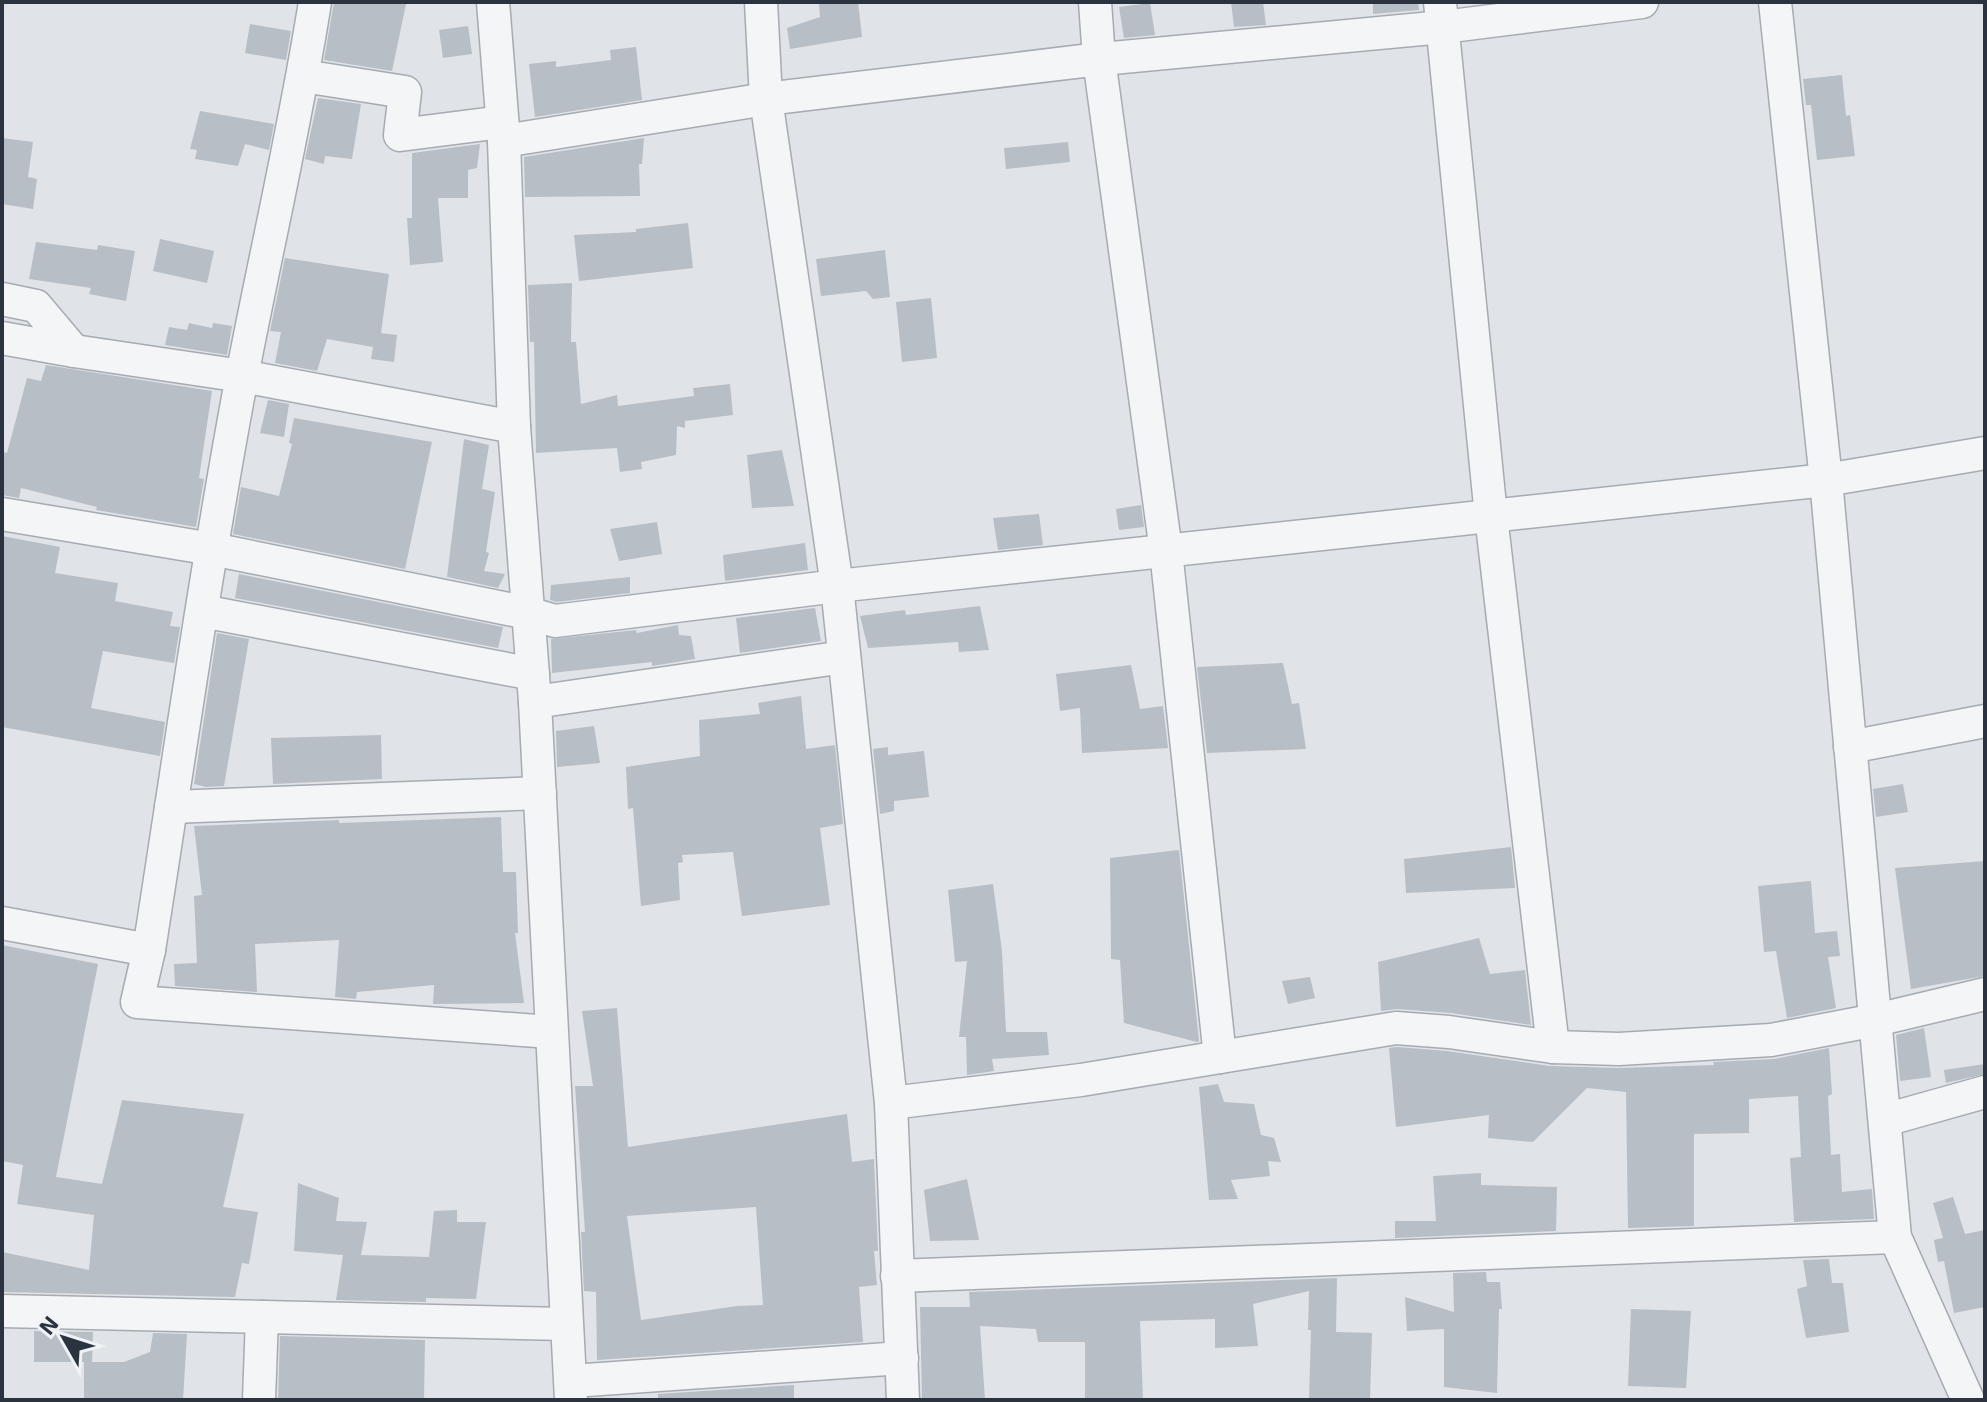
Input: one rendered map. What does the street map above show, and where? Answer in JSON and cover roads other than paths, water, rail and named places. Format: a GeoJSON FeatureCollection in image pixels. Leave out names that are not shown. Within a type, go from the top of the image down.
{"type":"FeatureCollection","features":[{"type":"Feature","properties":{"kind":"street"},"geometry":{"type":"LineString","coordinates":[[315,2],[242,376],[149,950],[137,1002],[551,1032]]}},
{"type":"Feature","properties":{"kind":"street"},"geometry":{"type":"LineString","coordinates":[[493,2],[503,132],[514,427],[534,688],[571,1390],[902,1358]]}},
{"type":"Feature","properties":{"kind":"street"},"geometry":{"type":"LineString","coordinates":[[761,2],[766,99],[837,586],[891,1103],[903,1400]]}},
{"type":"Feature","properties":{"kind":"street"},"geometry":{"type":"LineString","coordinates":[[1095,2],[1099,59],[1166,551],[1220,1057]]}},
{"type":"Feature","properties":{"kind":"street"},"geometry":{"type":"LineString","coordinates":[[303,76],[405,92],[400,135],[503,132],[1441,14],[1642,2]]}},
{"type":"Feature","properties":{"kind":"street"},"geometry":{"type":"LineString","coordinates":[[1775,2],[1826,480],[1895,1237],[1968,1400]]}},
{"type":"Feature","properties":{"kind":"street"},"geometry":{"type":"LineString","coordinates":[[1441,14],[1491,516],[1553,1047]]}},
{"type":"Feature","properties":{"kind":"street"},"geometry":{"type":"LineString","coordinates":[[2,299],[36,306],[74,351]]}},
{"type":"Feature","properties":{"kind":"street"},"geometry":{"type":"LineString","coordinates":[[2,338],[242,376],[514,427]]}},
{"type":"Feature","properties":{"kind":"street"},"geometry":{"type":"LineString","coordinates":[[2,514],[212,549],[555,621],[837,586],[1826,480],[1985,453]]}},
{"type":"Feature","properties":{"kind":"street"},"geometry":{"type":"LineString","coordinates":[[202,611],[534,688],[844,657]]}},
{"type":"Feature","properties":{"kind":"street"},"geometry":{"type":"LineString","coordinates":[[1850,747],[1985,721]]}},
{"type":"Feature","properties":{"kind":"street"},"geometry":{"type":"LineString","coordinates":[[171,807],[540,793]]}},
{"type":"Feature","properties":{"kind":"street"},"geometry":{"type":"LineString","coordinates":[[2,923],[149,950]]}},
{"type":"Feature","properties":{"kind":"street"},"geometry":{"type":"LineString","coordinates":[[891,1103],[1081,1080],[1396,1028],[1553,1047],[1619,1049],[1771,1040],[1876,1020],[1985,994]]}},
{"type":"Feature","properties":{"kind":"street"},"geometry":{"type":"LineString","coordinates":[[1885,1120],[1985,1092]]}},
{"type":"Feature","properties":{"kind":"street"},"geometry":{"type":"LineString","coordinates":[[897,1276],[1895,1237]]}},
{"type":"Feature","properties":{"kind":"street"},"geometry":{"type":"LineString","coordinates":[[2,1311],[566,1324]]}},
{"type":"Feature","properties":{"kind":"street"},"geometry":{"type":"LineString","coordinates":[[259,1400],[262,1317]]}}]}
